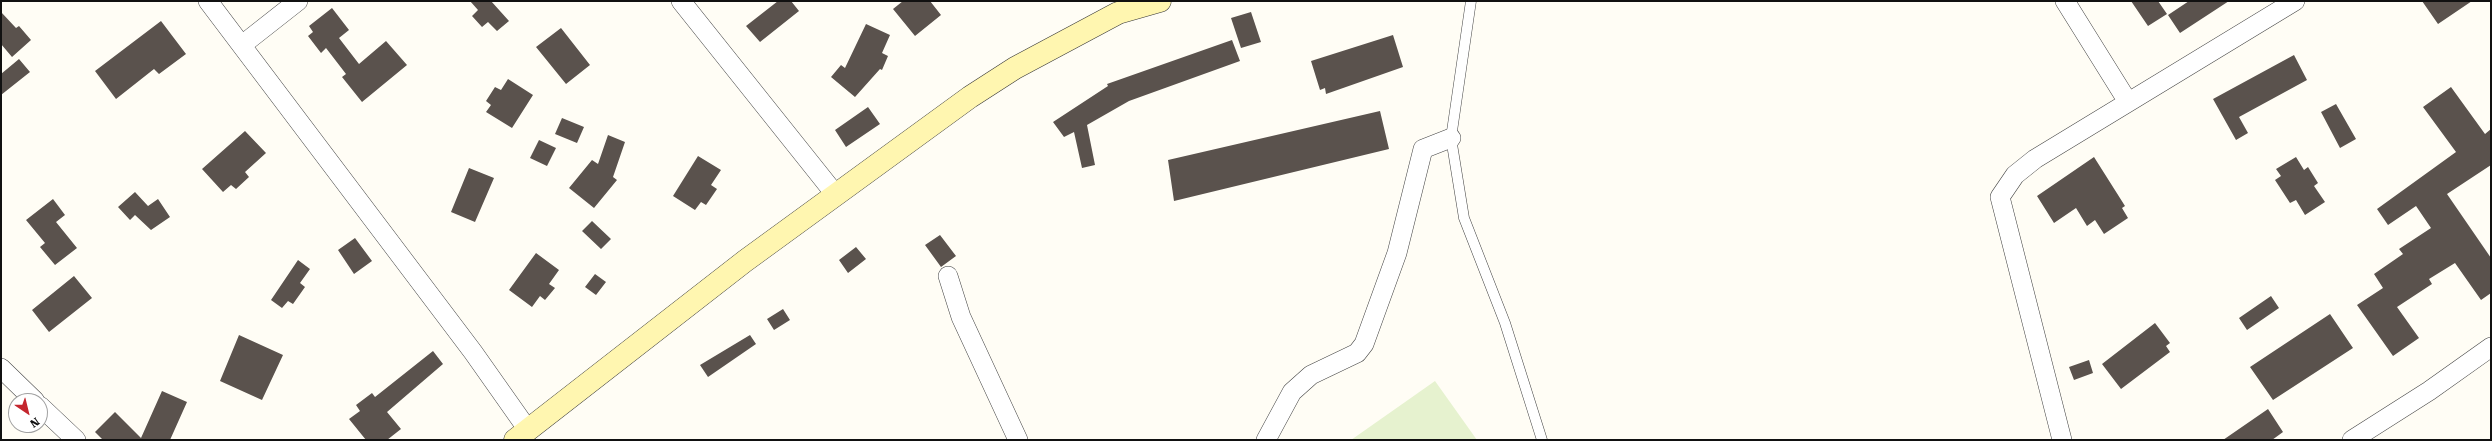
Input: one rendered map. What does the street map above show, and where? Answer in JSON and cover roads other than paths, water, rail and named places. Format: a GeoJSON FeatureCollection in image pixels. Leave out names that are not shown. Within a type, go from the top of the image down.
{"type":"FeatureCollection","features":[{"type":"Feature","properties":{"kind":"street"},"geometry":{"type":"LineString","coordinates":[[208,1],[356,200],[473,352],[522,435],[745,261],[970,97],[1015,68],[1117,7],[1160,1]]}},
{"type":"Feature","properties":{"kind":"street"},"geometry":{"type":"LineString","coordinates":[[242,45],[298,1]]}},
{"type":"Feature","properties":{"kind":"street"},"geometry":{"type":"LineString","coordinates":[[681,1],[835,194]]}},
{"type":"Feature","properties":{"kind":"street"},"geometry":{"type":"LineString","coordinates":[[2065,1],[2128,102]]}},
{"type":"Feature","properties":{"kind":"street"},"geometry":{"type":"LineString","coordinates":[[2062,440],[2000,197],[2015,175],[2035,159],[2296,1]]}},
{"type":"Feature","properties":{"kind":"street"},"geometry":{"type":"LineString","coordinates":[[1266,440],[1292,392],[1311,375],[1357,353],[1364,344],[1397,253],[1423,149],[1451,138]]}},
{"type":"Feature","properties":{"kind":"street"},"geometry":{"type":"LineString","coordinates":[[948,276],[962,317],[1018,440]]}},
{"type":"Feature","properties":{"kind":"street"},"geometry":{"type":"LineString","coordinates":[[2352,440],[2429,391],[2491,347]]}},
{"type":"Feature","properties":{"kind":"street"},"geometry":{"type":"LineString","coordinates":[[1,368],[27,393]]}},
{"type":"Feature","properties":{"kind":"street"},"geometry":{"type":"LineString","coordinates":[[48,414],[76,440]]}},
{"type":"Feature","properties":{"kind":"lane"},"geometry":{"type":"LineString","coordinates":[[1471,1],[1451,138],[1464,218],[1504,323],[1542,440]]}}]}
